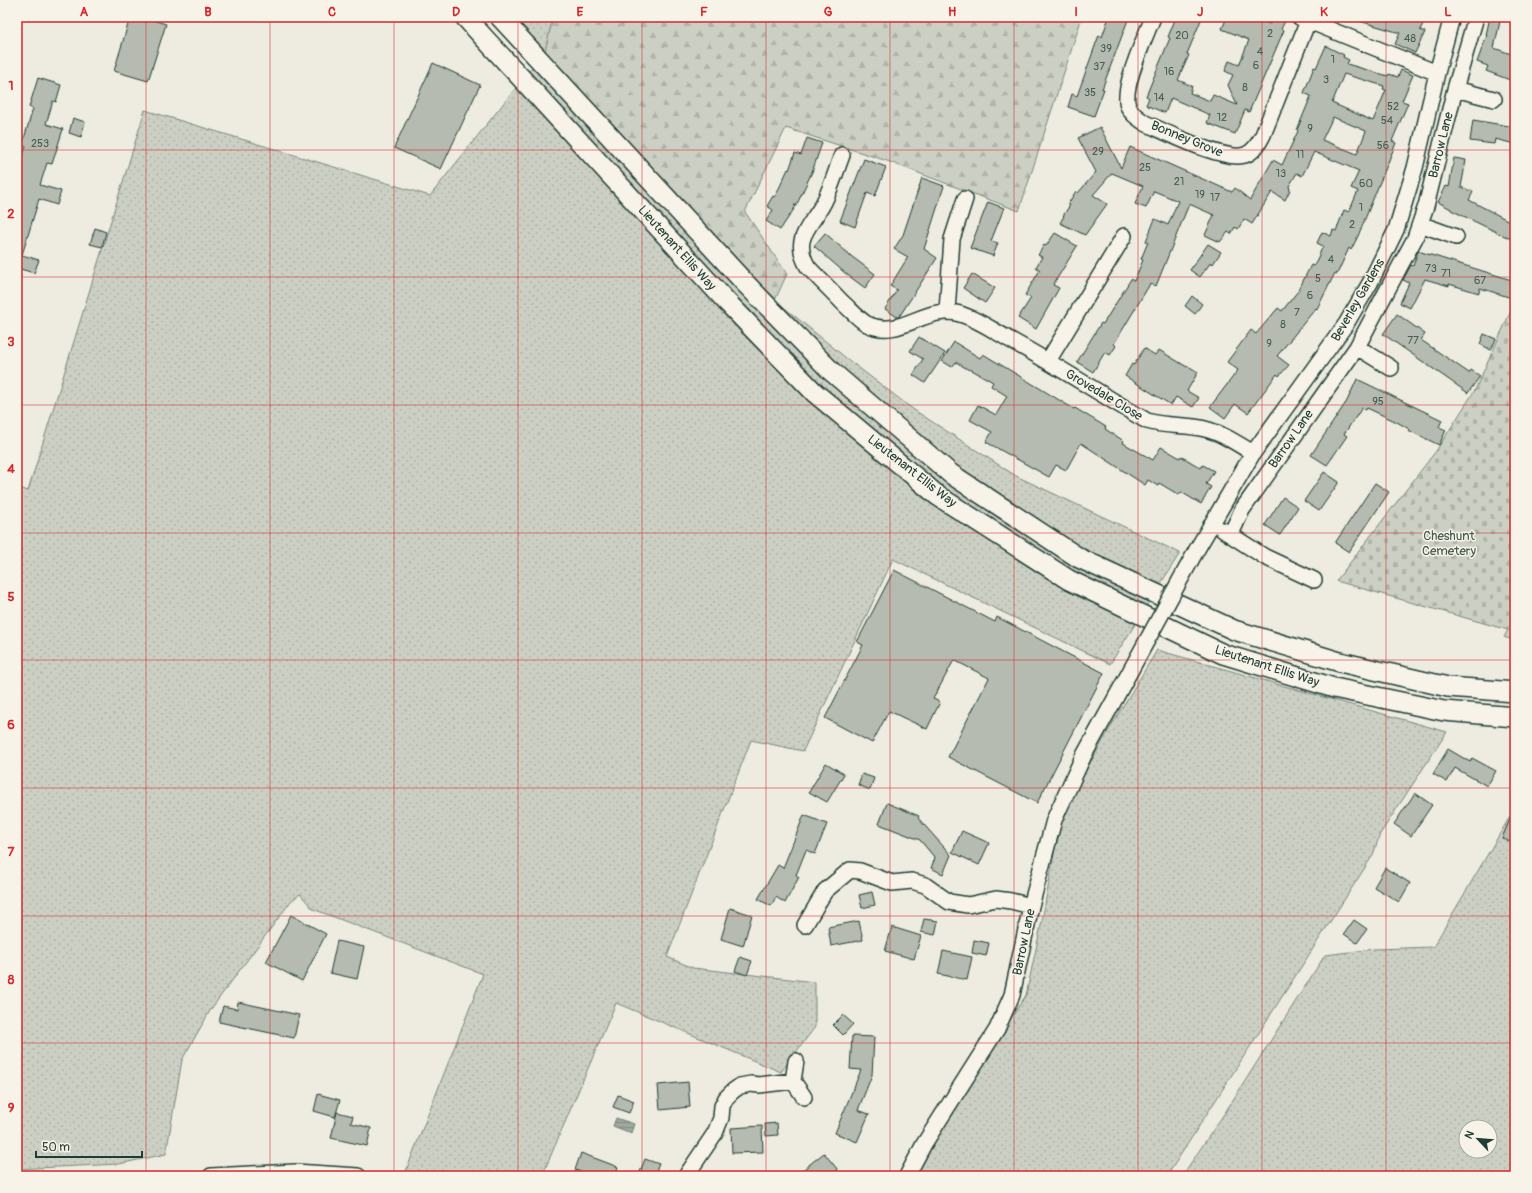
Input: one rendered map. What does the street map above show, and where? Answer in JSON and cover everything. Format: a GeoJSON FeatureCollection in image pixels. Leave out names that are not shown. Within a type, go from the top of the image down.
{"type":"FeatureCollection","features":[{"type":"Feature","properties":{"kind":"main road","name":"Lieutenant Ellis Way"},"geometry":{"type":"LineString","coordinates":[[465,17],[727,302],[810,387],[938,496],[1069,580],[1223,654],[1334,688],[1444,712],[1515,717]]}},
{"type":"Feature","properties":{"kind":"main road","name":"Lieutenant Ellis Way"},"geometry":{"type":"LineString","coordinates":[[500,17],[745,283],[831,371],[951,474],[1079,558],[1234,630],[1340,662],[1440,685],[1515,692]]}},
{"type":"Feature","properties":{"kind":"street","name":"Bonney Grove"},"geometry":{"type":"LineString","coordinates":[[1153,17],[1126,92],[1128,105],[1135,116],[1145,123],[1220,154],[1234,157],[1246,155],[1256,148],[1263,135],[1304,19],[1437,73]]}},
{"type":"Feature","properties":{"kind":"street","name":"Beverley Gardens"},"geometry":{"type":"LineString","coordinates":[[1196,551],[1253,452],[1346,324],[1370,284],[1393,237],[1415,168],[1437,73],[1452,17]]}},
{"type":"Feature","properties":{"kind":"street","name":"Barrow Lane"},"geometry":{"type":"LineString","coordinates":[[1231,534],[1242,510],[1356,348],[1415,238],[1426,206],[1455,89],[1476,17]]}},
{"type":"Feature","properties":{"kind":"street"},"geometry":{"type":"LineString","coordinates":[[1455,89],[1494,99]]}},
{"type":"Feature","properties":{"kind":"street","name":"Grovedale Close"},"geometry":{"type":"LineString","coordinates":[[842,155],[824,201],[804,234],[801,250],[808,267],[855,315],[866,323],[880,329],[888,329],[902,326],[926,315],[947,311],[956,312],[974,320],[1048,361],[1147,421],[1209,430],[1220,434],[1253,452]]}},
{"type":"Feature","properties":{"kind":"street"},"geometry":{"type":"LineString","coordinates":[[947,311],[952,239],[965,199]]}},
{"type":"Feature","properties":{"kind":"street"},"geometry":{"type":"LineString","coordinates":[[1420,224],[1456,237]]}},
{"type":"Feature","properties":{"kind":"street"},"geometry":{"type":"LineString","coordinates":[[1048,361],[1124,236]]}},
{"type":"Feature","properties":{"kind":"street"},"geometry":{"type":"LineString","coordinates":[[1356,348],[1391,368]]}},
{"type":"Feature","properties":{"kind":"street"},"geometry":{"type":"LineString","coordinates":[[1212,523],[1265,557],[1314,580]]}},
{"type":"Feature","properties":{"kind":"street","name":"Barrow Lane"},"geometry":{"type":"LineString","coordinates":[[907,1176],[924,1144],[997,1029],[1012,995],[1031,906],[1054,820],[1083,756],[1196,551]]}},
{"type":"Feature","properties":{"kind":"street"},"geometry":{"type":"LineString","coordinates":[[804,925],[825,890],[850,870],[860,871],[892,883],[912,881],[925,885],[949,902],[968,905],[996,899],[1031,906]]}},
{"type":"Feature","properties":{"kind":"street"},"geometry":{"type":"LineString","coordinates":[[796,1061],[793,1081],[804,1097]]}},
{"type":"Feature","properties":{"kind":"street"},"geometry":{"type":"LineString","coordinates":[[686,1176],[715,1133],[721,1118],[722,1106],[726,1098],[733,1091],[740,1086],[751,1084],[759,1086],[793,1081]]}},
{"type":"Feature","properties":{"kind":"street"},"geometry":{"type":"LineString","coordinates":[[211,1176],[295,1172],[358,1176]]}},
{"type":"Feature","properties":{"kind":"green space"},"geometry":{"type":"Polygon","coordinates":[[[515,17],[553,17],[546,51],[775,300],[846,358],[914,410],[1016,476],[1180,553],[1110,664],[893,559],[803,751],[751,740],[667,957],[693,968],[815,982],[815,1027],[781,1072],[616,1003],[542,1176],[404,1176],[483,974],[313,909],[300,894],[291,901],[211,1009],[182,1060],[166,1154],[119,1164],[17,1169],[17,487],[28,491],[145,110],[430,196],[545,51],[515,17]]]}},
{"type":"Feature","properties":{"kind":"green space"},"geometry":{"type":"Polygon","coordinates":[[[553,17],[1082,17],[1019,211],[887,161],[786,128],[745,212],[787,274],[775,300],[545,51],[553,17]]]}},
{"type":"Feature","properties":{"kind":"green space","name":"Cheshunt Cemetery"},"geometry":{"type":"Polygon","coordinates":[[[1515,302],[1515,641],[1504,637],[1508,630],[1336,581],[1436,451],[1475,390],[1515,302]]]}},
{"type":"Feature","properties":{"kind":"green space"},"geometry":{"type":"Polygon","coordinates":[[[1157,650],[1447,732],[1380,834],[1373,855],[1167,1176],[910,1176],[1026,995],[1042,921],[1061,815],[1114,721],[1157,650]]]}},
{"type":"Feature","properties":{"kind":"green space"},"geometry":{"type":"Polygon","coordinates":[[[1515,808],[1515,1176],[1182,1176],[1226,1111],[1325,955],[1374,949],[1433,947],[1515,808]]]}},
{"type":"Feature","properties":{"kind":"shaded area"},"geometry":{"type":"Polygon","coordinates":[[[616,1118],[634,1124],[631,1133],[613,1126],[616,1118]]]}},
{"type":"Feature","properties":{"kind":"building"},"geometry":{"type":"Polygon","coordinates":[[[133,17],[143,17],[166,24],[148,81],[114,71],[129,21],[132,22],[133,17]]]}},
{"type":"Feature","properties":{"kind":"building"},"geometry":{"type":"Polygon","coordinates":[[[1109,17],[1129,17],[1102,89],[1104,89],[1094,116],[1068,107],[1072,94],[1077,96],[1099,35],[1102,37],[1109,17]]]}},
{"type":"Feature","properties":{"kind":"building"},"geometry":{"type":"Polygon","coordinates":[[[1176,17],[1194,17],[1201,20],[1187,54],[1189,55],[1178,80],[1192,86],[1190,93],[1210,101],[1213,95],[1237,105],[1228,85],[1233,75],[1225,71],[1229,61],[1239,65],[1249,40],[1222,29],[1227,17],[1253,17],[1270,24],[1273,17],[1285,21],[1281,29],[1284,30],[1249,112],[1245,110],[1235,134],[1207,123],[1210,115],[1171,98],[1165,113],[1146,105],[1149,98],[1146,96],[1170,38],[1168,37],[1176,17]]]}},
{"type":"Feature","properties":{"kind":"building"},"geometry":{"type":"Polygon","coordinates":[[[1357,17],[1426,17],[1420,30],[1425,32],[1415,53],[1395,44],[1400,33],[1356,20],[1357,17]]]}},
{"type":"Feature","properties":{"kind":"building"},"geometry":{"type":"Polygon","coordinates":[[[1490,17],[1501,17],[1494,48],[1514,55],[1511,62],[1515,64],[1515,67],[1510,80],[1486,71],[1488,66],[1477,62],[1487,35],[1490,17]]]}},
{"type":"Feature","properties":{"kind":"building"},"geometry":{"type":"Polygon","coordinates":[[[1326,46],[1344,55],[1343,57],[1349,60],[1347,64],[1388,76],[1389,74],[1398,77],[1401,70],[1413,75],[1402,101],[1408,103],[1392,141],[1396,143],[1358,236],[1351,250],[1349,248],[1337,274],[1335,273],[1317,309],[1316,308],[1277,356],[1289,365],[1279,376],[1277,374],[1248,413],[1235,404],[1225,418],[1210,407],[1238,370],[1227,362],[1251,330],[1256,334],[1278,308],[1282,311],[1298,291],[1311,265],[1314,266],[1323,246],[1317,243],[1322,232],[1331,236],[1333,230],[1336,231],[1344,210],[1349,212],[1358,191],[1351,188],[1359,171],[1314,152],[1302,176],[1297,173],[1289,186],[1290,190],[1285,200],[1272,192],[1252,224],[1244,219],[1238,229],[1235,227],[1231,234],[1228,232],[1220,242],[1205,235],[1214,215],[1189,204],[1156,286],[1150,284],[1114,344],[1116,346],[1110,355],[1105,352],[1093,372],[1077,362],[1131,279],[1134,281],[1143,260],[1141,259],[1148,242],[1146,241],[1155,219],[1168,225],[1178,201],[1154,191],[1146,208],[1135,204],[1143,186],[1112,173],[1093,195],[1107,204],[1085,235],[1060,223],[1070,205],[1068,204],[1076,191],[1078,193],[1096,172],[1078,138],[1100,127],[1121,168],[1130,147],[1232,192],[1235,188],[1250,200],[1273,160],[1282,165],[1298,131],[1297,130],[1311,96],[1304,93],[1314,67],[1316,68],[1326,46]],[[1344,74],[1332,103],[1373,121],[1386,90],[1383,89],[1384,86],[1344,74]],[[1333,117],[1322,140],[1357,154],[1366,131],[1333,117]]]}},
{"type":"Feature","properties":{"kind":"building"},"geometry":{"type":"Polygon","coordinates":[[[433,63],[480,85],[441,169],[394,148],[433,63]]]}},
{"type":"Feature","properties":{"kind":"building"},"geometry":{"type":"Polygon","coordinates":[[[38,78],[61,85],[56,102],[53,101],[46,124],[63,129],[52,164],[47,163],[40,185],[61,191],[57,205],[39,199],[22,255],[39,260],[34,273],[17,268],[17,173],[26,146],[22,145],[33,109],[29,107],[38,78]]]}},
{"type":"Feature","properties":{"kind":"building"},"geometry":{"type":"Polygon","coordinates":[[[73,118],[85,122],[81,137],[69,133],[73,118]]]}},
{"type":"Feature","properties":{"kind":"building"},"geometry":{"type":"Polygon","coordinates":[[[1473,120],[1515,127],[1515,144],[1495,139],[1494,144],[1470,141],[1473,120]]]}},
{"type":"Feature","properties":{"kind":"building"},"geometry":{"type":"Polygon","coordinates":[[[807,138],[822,143],[812,172],[796,206],[780,230],[766,221],[773,210],[767,206],[773,196],[775,197],[788,169],[789,170],[795,153],[801,155],[807,138]]]}},
{"type":"Feature","properties":{"kind":"building"},"geometry":{"type":"Polygon","coordinates":[[[1454,158],[1466,160],[1461,187],[1473,192],[1469,200],[1515,224],[1515,241],[1451,210],[1438,202],[1446,186],[1449,187],[1454,158]]]}},
{"type":"Feature","properties":{"kind":"building"},"geometry":{"type":"Polygon","coordinates":[[[864,159],[886,167],[875,196],[867,193],[855,227],[840,221],[864,159]]]}},
{"type":"Feature","properties":{"kind":"building"},"geometry":{"type":"Polygon","coordinates":[[[922,178],[944,186],[924,249],[937,258],[899,317],[897,317],[885,309],[897,290],[890,286],[908,257],[894,249],[903,235],[922,178]]]}},
{"type":"Feature","properties":{"kind":"building"},"geometry":{"type":"Polygon","coordinates":[[[988,202],[1004,208],[991,241],[998,243],[993,256],[970,248],[988,202]]]}},
{"type":"Feature","properties":{"kind":"building"},"geometry":{"type":"Polygon","coordinates":[[[95,228],[106,232],[102,247],[90,244],[95,228]]]}},
{"type":"Feature","properties":{"kind":"building"},"geometry":{"type":"Polygon","coordinates":[[[825,233],[851,256],[875,274],[865,288],[814,246],[825,233]]]}},
{"type":"Feature","properties":{"kind":"building"},"geometry":{"type":"Polygon","coordinates":[[[1055,233],[1077,246],[1053,285],[1059,288],[1036,329],[1018,318],[1031,298],[1025,295],[1040,270],[1036,267],[1042,257],[1038,255],[1044,245],[1046,246],[1055,233]]]}},
{"type":"Feature","properties":{"kind":"building"},"geometry":{"type":"Polygon","coordinates":[[[1208,244],[1221,252],[1213,264],[1211,262],[1200,277],[1190,270],[1208,244]]]}},
{"type":"Feature","properties":{"kind":"building"},"geometry":{"type":"Polygon","coordinates":[[[1418,251],[1515,281],[1515,299],[1480,288],[1479,293],[1425,279],[1410,308],[1400,303],[1409,283],[1403,280],[1411,265],[1413,266],[1418,251]]]}},
{"type":"Feature","properties":{"kind":"building"},"geometry":{"type":"Polygon","coordinates":[[[972,274],[995,288],[985,303],[963,288],[972,274]]]}},
{"type":"Feature","properties":{"kind":"building"},"geometry":{"type":"Polygon","coordinates":[[[1192,296],[1202,304],[1195,314],[1185,306],[1192,296]]]}},
{"type":"Feature","properties":{"kind":"building"},"geometry":{"type":"Polygon","coordinates":[[[1397,314],[1425,334],[1421,340],[1469,373],[1471,370],[1480,376],[1468,393],[1383,334],[1397,314]]]}},
{"type":"Feature","properties":{"kind":"building"},"geometry":{"type":"Polygon","coordinates":[[[1484,334],[1496,339],[1491,350],[1480,344],[1484,334]]]}},
{"type":"Feature","properties":{"kind":"building"},"geometry":{"type":"Polygon","coordinates":[[[919,337],[945,353],[925,383],[913,375],[923,359],[910,351],[919,337]]]}},
{"type":"Feature","properties":{"kind":"building"},"geometry":{"type":"Polygon","coordinates":[[[954,342],[980,358],[983,354],[1074,409],[1075,408],[1106,427],[1105,429],[1124,441],[1123,443],[1153,460],[1161,447],[1180,458],[1181,456],[1201,468],[1203,465],[1214,471],[1206,484],[1211,487],[1201,504],[1181,492],[1179,495],[1159,483],[1158,486],[1148,480],[1145,485],[1081,443],[1066,470],[1056,465],[1049,477],[986,442],[992,432],[970,420],[978,405],[996,415],[1007,396],[991,386],[993,382],[970,369],[969,370],[956,362],[952,367],[942,361],[954,342]]]}},
{"type":"Feature","properties":{"kind":"building"},"geometry":{"type":"Polygon","coordinates":[[[1144,348],[1155,355],[1159,350],[1198,372],[1187,391],[1199,398],[1193,407],[1176,397],[1171,405],[1125,376],[1132,364],[1134,365],[1144,348]]]}},
{"type":"Feature","properties":{"kind":"building"},"geometry":{"type":"Polygon","coordinates":[[[1357,379],[1442,420],[1439,427],[1446,430],[1439,445],[1408,430],[1409,429],[1397,422],[1367,408],[1366,410],[1362,408],[1344,434],[1347,436],[1327,465],[1311,455],[1347,401],[1357,379]]]}},
{"type":"Feature","properties":{"kind":"building"},"geometry":{"type":"Polygon","coordinates":[[[1324,472],[1339,482],[1319,511],[1304,501],[1324,472]]]}},
{"type":"Feature","properties":{"kind":"building"},"geometry":{"type":"Polygon","coordinates":[[[1375,483],[1389,492],[1349,552],[1335,543],[1375,483]]]}},
{"type":"Feature","properties":{"kind":"building"},"geometry":{"type":"Polygon","coordinates":[[[1283,497],[1298,507],[1280,535],[1265,525],[1283,497]]]}},
{"type":"Feature","properties":{"kind":"building"},"geometry":{"type":"Polygon","coordinates":[[[894,570],[995,622],[997,617],[1104,673],[1037,803],[948,757],[989,678],[954,660],[933,699],[940,702],[927,729],[889,711],[872,743],[825,718],[863,645],[857,642],[894,570]]]}},
{"type":"Feature","properties":{"kind":"building"},"geometry":{"type":"Polygon","coordinates":[[[1448,749],[1470,762],[1472,758],[1496,771],[1487,786],[1455,768],[1447,782],[1433,774],[1448,749]]]}},
{"type":"Feature","properties":{"kind":"building"},"geometry":{"type":"Polygon","coordinates":[[[826,763],[844,774],[827,802],[809,792],[826,763]]]}},
{"type":"Feature","properties":{"kind":"building"},"geometry":{"type":"Polygon","coordinates":[[[862,774],[874,778],[870,790],[858,785],[862,774]]]}},
{"type":"Feature","properties":{"kind":"building"},"geometry":{"type":"Polygon","coordinates":[[[1415,793],[1432,805],[1411,836],[1394,824],[1415,793]]]}},
{"type":"Feature","properties":{"kind":"building"},"geometry":{"type":"Polygon","coordinates":[[[887,803],[919,816],[918,818],[951,855],[943,874],[931,868],[935,858],[920,840],[879,824],[887,803]]]}},
{"type":"Feature","properties":{"kind":"building"},"geometry":{"type":"Polygon","coordinates":[[[1515,807],[1515,843],[1502,838],[1515,807]]]}},
{"type":"Feature","properties":{"kind":"building"},"geometry":{"type":"Polygon","coordinates":[[[804,815],[827,824],[815,854],[806,850],[796,875],[799,877],[785,903],[776,897],[771,906],[758,899],[778,865],[783,868],[804,815]]]}},
{"type":"Feature","properties":{"kind":"building"},"geometry":{"type":"Polygon","coordinates":[[[962,831],[989,843],[979,865],[952,852],[962,831]]]}},
{"type":"Feature","properties":{"kind":"building"},"geometry":{"type":"Polygon","coordinates":[[[1385,868],[1410,883],[1399,902],[1374,887],[1385,868]]]}},
{"type":"Feature","properties":{"kind":"building"},"geometry":{"type":"Polygon","coordinates":[[[872,892],[875,905],[862,908],[859,895],[872,892]]]}},
{"type":"Feature","properties":{"kind":"building"},"geometry":{"type":"Polygon","coordinates":[[[730,908],[752,915],[743,946],[721,939],[730,908]]]}},
{"type":"Feature","properties":{"kind":"building"},"geometry":{"type":"Polygon","coordinates":[[[291,915],[326,934],[302,981],[266,962],[291,915]]]}},
{"type":"Feature","properties":{"kind":"building"},"geometry":{"type":"Polygon","coordinates":[[[924,919],[938,921],[935,935],[921,932],[924,919]]]}},
{"type":"Feature","properties":{"kind":"building"},"geometry":{"type":"Polygon","coordinates":[[[1354,920],[1367,929],[1357,943],[1344,934],[1354,920]]]}},
{"type":"Feature","properties":{"kind":"building"},"geometry":{"type":"Polygon","coordinates":[[[859,921],[863,940],[831,946],[828,927],[859,921]]]}},
{"type":"Feature","properties":{"kind":"building"},"geometry":{"type":"Polygon","coordinates":[[[892,927],[921,936],[914,959],[885,951],[892,927]]]}},
{"type":"Feature","properties":{"kind":"building"},"geometry":{"type":"Polygon","coordinates":[[[974,940],[989,943],[986,956],[972,953],[974,940]]]}},
{"type":"Feature","properties":{"kind":"building"},"geometry":{"type":"Polygon","coordinates":[[[337,941],[364,947],[357,979],[330,973],[337,941]]]}},
{"type":"Feature","properties":{"kind":"building"},"geometry":{"type":"Polygon","coordinates":[[[943,951],[972,957],[967,980],[938,974],[943,951]]]}},
{"type":"Feature","properties":{"kind":"building"},"geometry":{"type":"Polygon","coordinates":[[[740,957],[752,961],[747,975],[735,971],[740,957]]]}},
{"type":"Feature","properties":{"kind":"building"},"geometry":{"type":"Polygon","coordinates":[[[238,1002],[299,1015],[294,1038],[219,1022],[223,1006],[237,1009],[238,1002]]]}},
{"type":"Feature","properties":{"kind":"building"},"geometry":{"type":"Polygon","coordinates":[[[843,1015],[853,1024],[843,1035],[833,1025],[843,1015]]]}},
{"type":"Feature","properties":{"kind":"building"},"geometry":{"type":"Polygon","coordinates":[[[852,1036],[874,1037],[872,1075],[858,1110],[869,1114],[857,1142],[835,1133],[861,1070],[850,1069],[852,1036]]]}},
{"type":"Feature","properties":{"kind":"building"},"geometry":{"type":"Polygon","coordinates":[[[688,1082],[690,1107],[660,1110],[658,1085],[688,1082]]]}},
{"type":"Feature","properties":{"kind":"building"},"geometry":{"type":"Polygon","coordinates":[[[318,1094],[340,1100],[335,1117],[314,1111],[318,1094]]]}},
{"type":"Feature","properties":{"kind":"building"},"geometry":{"type":"Polygon","coordinates":[[[618,1095],[634,1101],[629,1113],[613,1107],[618,1095]]]}},
{"type":"Feature","properties":{"kind":"building"},"geometry":{"type":"Polygon","coordinates":[[[337,1112],[353,1116],[351,1123],[371,1128],[367,1146],[331,1138],[337,1112]]]}},
{"type":"Feature","properties":{"kind":"building"},"geometry":{"type":"Polygon","coordinates":[[[777,1123],[778,1135],[766,1136],[765,1124],[777,1123]]]}},
{"type":"Feature","properties":{"kind":"building"},"geometry":{"type":"Polygon","coordinates":[[[762,1126],[763,1152],[732,1153],[731,1128],[762,1126]]]}},
{"type":"Feature","properties":{"kind":"building"},"geometry":{"type":"Polygon","coordinates":[[[581,1153],[618,1167],[615,1176],[593,1176],[575,1170],[581,1153]]]}},
{"type":"Feature","properties":{"kind":"building"},"geometry":{"type":"Polygon","coordinates":[[[824,1153],[838,1170],[830,1176],[795,1176],[824,1153]]]}},
{"type":"Feature","properties":{"kind":"building"},"geometry":{"type":"Polygon","coordinates":[[[645,1159],[659,1164],[654,1176],[640,1172],[645,1159]]]}}]}
